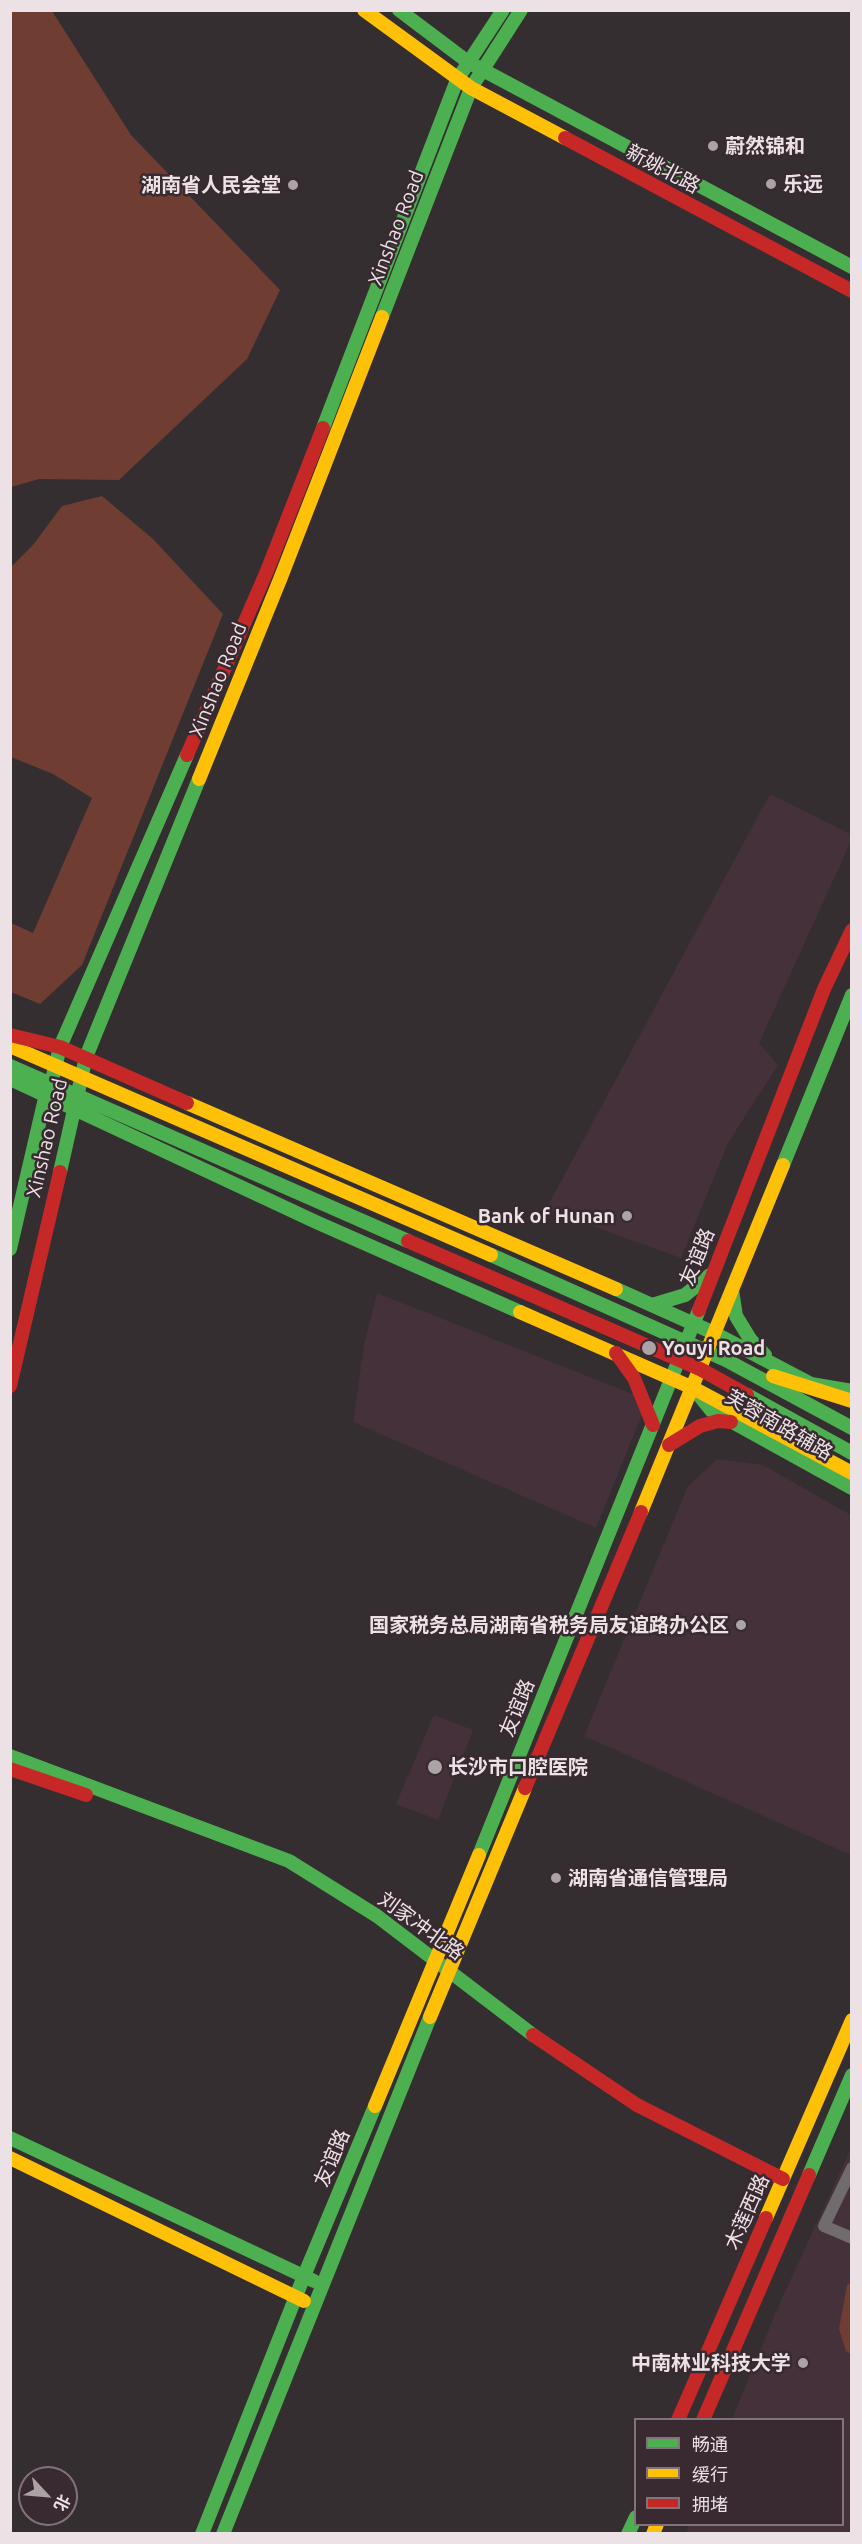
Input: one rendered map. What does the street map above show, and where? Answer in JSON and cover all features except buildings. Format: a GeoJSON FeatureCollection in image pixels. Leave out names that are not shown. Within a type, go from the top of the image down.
{"type":"FeatureCollection","features":[{"type":"Feature","properties":{"kind":"main road","name":"新姚北路"},"geometry":{"type":"LineString","coordinates":[[364,10],[471,88],[852,291]]}},
{"type":"Feature","properties":{"kind":"main road","name":"新姚北路"},"geometry":{"type":"LineString","coordinates":[[399,10],[468,62],[852,267]]}},
{"type":"Feature","properties":{"kind":"main road","name":"Xinshao Road"},"geometry":{"type":"LineString","coordinates":[[10,1249],[60,1047],[267,571],[458,80],[502,10]]}},
{"type":"Feature","properties":{"kind":"main road","name":"Xinshao Road"},"geometry":{"type":"LineString","coordinates":[[10,1386],[85,1060],[281,577],[471,88],[521,10]]}},
{"type":"Feature","properties":{"kind":"main road","name":"友谊路"},"geometry":{"type":"LineString","coordinates":[[202,2534],[304,2276],[435,1965],[672,1378],[824,989],[852,930]]}},
{"type":"Feature","properties":{"kind":"main road","name":"友谊路"},"geometry":{"type":"LineString","coordinates":[[223,2534],[448,1974],[693,1388],[852,995]]}},
{"type":"Feature","properties":{"kind":"main road"},"geometry":{"type":"LineString","coordinates":[[10,1035],[60,1047],[85,1060],[652,1305],[714,1333],[811,1384],[852,1401]]}},
{"type":"Feature","properties":{"kind":"main road"},"geometry":{"type":"LineString","coordinates":[[10,1046],[333,1185],[706,1352],[852,1401]]}},
{"type":"Feature","properties":{"kind":"main road"},"geometry":{"type":"LineString","coordinates":[[10,1066],[48,1089],[316,1222],[693,1388],[852,1473]]}},
{"type":"Feature","properties":{"kind":"main road"},"geometry":{"type":"LineString","coordinates":[[10,1079],[48,1089]]}},
{"type":"Feature","properties":{"kind":"main road"},"geometry":{"type":"LineString","coordinates":[[76,1102],[678,1359],[852,1453]]}},
{"type":"Feature","properties":{"kind":"main road"},"geometry":{"type":"LineString","coordinates":[[652,1305],[685,1295],[711,1275]]}},
{"type":"Feature","properties":{"kind":"main road"},"geometry":{"type":"LineString","coordinates":[[732,1290],[736,1316],[750,1339],[774,1364]]}},
{"type":"Feature","properties":{"kind":"main road"},"geometry":{"type":"LineString","coordinates":[[616,1353],[634,1378],[653,1425]]}},
{"type":"Feature","properties":{"kind":"main road"},"geometry":{"type":"LineString","coordinates":[[726,1360],[852,1428]]}},
{"type":"Feature","properties":{"kind":"main road"},"geometry":{"type":"LineString","coordinates":[[811,1384],[852,1391]]}},
{"type":"Feature","properties":{"kind":"main road","name":"芙蓉南路辅路"},"geometry":{"type":"LineString","coordinates":[[693,1388],[711,1410],[852,1488]]}},
{"type":"Feature","properties":{"kind":"main road"},"geometry":{"type":"LineString","coordinates":[[669,1445],[700,1426],[718,1421],[732,1422]]}},
{"type":"Feature","properties":{"kind":"main road"},"geometry":{"type":"LineString","coordinates":[[753,1434],[806,1428]]}},
{"type":"Feature","properties":{"kind":"main road","name":"刘家冲北路"},"geometry":{"type":"LineString","coordinates":[[10,1756],[289,1860],[376,1916],[435,1965]]}},
{"type":"Feature","properties":{"kind":"main road","name":"刘家冲北路"},"geometry":{"type":"LineString","coordinates":[[10,1769],[126,1809],[284,1870],[435,1965],[557,2053],[637,2105],[782,2181]]}},
{"type":"Feature","properties":{"kind":"main road","name":"木莲西路"},"geometry":{"type":"LineString","coordinates":[[679,2418],[852,2020]]}},
{"type":"Feature","properties":{"kind":"main road","name":"木莲西路"},"geometry":{"type":"LineString","coordinates":[[704,2418],[852,2075]]}},
{"type":"Feature","properties":{"kind":"main road"},"geometry":{"type":"LineString","coordinates":[[10,2138],[324,2286]]}},
{"type":"Feature","properties":{"kind":"main road"},"geometry":{"type":"LineString","coordinates":[[10,2158],[316,2307]]}},
{"type":"Feature","properties":{"kind":"street"},"geometry":{"type":"LineString","coordinates":[[852,2168],[824,2226],[852,2238]]}},
{"type":"Feature","properties":{"kind":"shaded area"},"geometry":{"type":"Polygon","coordinates":[[[11,10],[52,11],[131,135],[280,290],[247,359],[119,480],[39,479],[11,487],[11,10]]]}},
{"type":"Feature","properties":{"kind":"shaded area"},"geometry":{"type":"Polygon","coordinates":[[[102,496],[153,539],[223,614],[82,965],[40,1004],[11,992],[11,923],[33,933],[92,798],[53,774],[11,757],[11,567],[33,545],[62,506],[102,496]]]}},
{"type":"Feature","properties":{"kind":"shaded area"},"geometry":{"type":"Polygon","coordinates":[[[770,794],[851,834],[851,841],[759,1043],[778,1065],[728,1143],[681,1258],[546,1209],[770,794]]]}},
{"type":"Feature","properties":{"kind":"shaded area"},"geometry":{"type":"Polygon","coordinates":[[[377,1293],[648,1400],[596,1528],[353,1422],[364,1345],[377,1293]]]}},
{"type":"Feature","properties":{"kind":"shaded area","name":"国家税务总局湖南省税务局友谊路办公区"},"geometry":{"type":"Polygon","coordinates":[[[717,1459],[763,1465],[851,1515],[851,1855],[584,1736],[688,1486],[717,1459]]]}},
{"type":"Feature","properties":{"kind":"shaded area","name":"长沙市口腔医院"},"geometry":{"type":"Polygon","coordinates":[[[434,1715],[473,1730],[438,1820],[396,1804],[434,1715]]]}},
{"type":"Feature","properties":{"kind":"shaded area","name":"中南林业科技大学"},"geometry":{"type":"Polygon","coordinates":[[[851,2148],[851,2533],[686,2534],[689,2526],[844,2526],[844,2418],[732,2418],[778,2307],[851,2148]]]}},
{"type":"Feature","properties":{"kind":"shaded area"},"geometry":{"type":"Polygon","coordinates":[[[851,2282],[851,2354],[846,2351],[839,2329],[847,2285],[851,2282]]]}},
{"type":"Feature","properties":{"kind":"traffic: fast"},"geometry":{"type":"LineString","coordinates":[[399,10],[468,62],[852,267]]}},
{"type":"Feature","properties":{"kind":"traffic: fast"},"geometry":{"type":"LineString","coordinates":[[323,428],[457,80],[503,10]]}},
{"type":"Feature","properties":{"kind":"traffic: fast"},"geometry":{"type":"LineString","coordinates":[[382,317],[471,88],[521,10]]}},
{"type":"Feature","properties":{"kind":"traffic: fast"},"geometry":{"type":"LineString","coordinates":[[10,1249],[46,1094],[51,1084],[60,1047],[187,755]]}},
{"type":"Feature","properties":{"kind":"traffic: fast"},"geometry":{"type":"LineString","coordinates":[[60,1172],[86,1057],[199,779]]}},
{"type":"Feature","properties":{"kind":"traffic: fast"},"geometry":{"type":"LineString","coordinates":[[783,1165],[852,995]]}},
{"type":"Feature","properties":{"kind":"traffic: fast"},"geometry":{"type":"LineString","coordinates":[[10,1066],[408,1241]]}},
{"type":"Feature","properties":{"kind":"traffic: fast"},"geometry":{"type":"LineString","coordinates":[[10,1079],[316,1222],[520,1312]]}},
{"type":"Feature","properties":{"kind":"traffic: fast"},"geometry":{"type":"LineString","coordinates":[[491,1255],[726,1360],[852,1428]]}},
{"type":"Feature","properties":{"kind":"traffic: fast"},"geometry":{"type":"LineString","coordinates":[[652,1305],[685,1295],[710,1275]]}},
{"type":"Feature","properties":{"kind":"traffic: fast"},"geometry":{"type":"LineString","coordinates":[[616,1289],[714,1333],[811,1384],[852,1391]]}},
{"type":"Feature","properties":{"kind":"traffic: fast"},"geometry":{"type":"LineString","coordinates":[[732,1290],[736,1316],[750,1339],[765,1355]]}},
{"type":"Feature","properties":{"kind":"traffic: fast"},"geometry":{"type":"LineString","coordinates":[[479,1855],[699,1310]]}},
{"type":"Feature","properties":{"kind":"traffic: fast"},"geometry":{"type":"LineString","coordinates":[[694,1389],[711,1410],[852,1488]]}},
{"type":"Feature","properties":{"kind":"traffic: fast"},"geometry":{"type":"LineString","coordinates":[[747,1395],[852,1453]]}},
{"type":"Feature","properties":{"kind":"traffic: fast"},"geometry":{"type":"LineString","coordinates":[[10,1756],[289,1861],[377,1916],[533,2035]]}},
{"type":"Feature","properties":{"kind":"traffic: fast"},"geometry":{"type":"LineString","coordinates":[[223,2534],[430,2017]]}},
{"type":"Feature","properties":{"kind":"traffic: fast"},"geometry":{"type":"LineString","coordinates":[[809,2175],[852,2075]]}},
{"type":"Feature","properties":{"kind":"traffic: fast"},"geometry":{"type":"LineString","coordinates":[[202,2534],[304,2276],[375,2106]]}},
{"type":"Feature","properties":{"kind":"traffic: fast"},"geometry":{"type":"LineString","coordinates":[[10,2138],[314,2281]]}},
{"type":"Feature","properties":{"kind":"traffic: fast"},"geometry":{"type":"LineString","coordinates":[[628,2534],[634,2521]]}},
{"type":"Feature","properties":{"kind":"traffic: slow"},"geometry":{"type":"LineString","coordinates":[[364,10],[471,88],[565,138]]}},
{"type":"Feature","properties":{"kind":"traffic: slow"},"geometry":{"type":"LineString","coordinates":[[199,779],[281,577],[382,317]]}},
{"type":"Feature","properties":{"kind":"traffic: slow"},"geometry":{"type":"LineString","coordinates":[[10,1046],[491,1255]]}},
{"type":"Feature","properties":{"kind":"traffic: slow"},"geometry":{"type":"LineString","coordinates":[[187,1103],[616,1289]]}},
{"type":"Feature","properties":{"kind":"traffic: slow"},"geometry":{"type":"LineString","coordinates":[[641,1512],[783,1165]]}},
{"type":"Feature","properties":{"kind":"traffic: slow"},"geometry":{"type":"LineString","coordinates":[[520,1312],[693,1388],[852,1473]]}},
{"type":"Feature","properties":{"kind":"traffic: slow"},"geometry":{"type":"LineString","coordinates":[[773,1376],[852,1401]]}},
{"type":"Feature","properties":{"kind":"traffic: slow"},"geometry":{"type":"LineString","coordinates":[[430,2017],[525,1788]]}},
{"type":"Feature","properties":{"kind":"traffic: slow"},"geometry":{"type":"LineString","coordinates":[[375,2106],[479,1855]]}},
{"type":"Feature","properties":{"kind":"traffic: slow"},"geometry":{"type":"LineString","coordinates":[[766,2218],[852,2020]]}},
{"type":"Feature","properties":{"kind":"traffic: slow"},"geometry":{"type":"LineString","coordinates":[[10,2158],[304,2301]]}},
{"type":"Feature","properties":{"kind":"traffic: slow"},"geometry":{"type":"LineString","coordinates":[[653,2534],[656,2526]]}},
{"type":"Feature","properties":{"kind":"traffic: jam"},"geometry":{"type":"LineString","coordinates":[[565,138],[852,291]]}},
{"type":"Feature","properties":{"kind":"traffic: jam"},"geometry":{"type":"LineString","coordinates":[[187,755],[267,571],[323,428]]}},
{"type":"Feature","properties":{"kind":"traffic: jam"},"geometry":{"type":"LineString","coordinates":[[699,1310],[824,989],[852,930]]}},
{"type":"Feature","properties":{"kind":"traffic: jam"},"geometry":{"type":"LineString","coordinates":[[10,1035],[60,1047],[187,1103]]}},
{"type":"Feature","properties":{"kind":"traffic: jam"},"geometry":{"type":"LineString","coordinates":[[10,1386],[60,1172]]}},
{"type":"Feature","properties":{"kind":"traffic: jam"},"geometry":{"type":"LineString","coordinates":[[408,1241],[700,1369],[747,1395]]}},
{"type":"Feature","properties":{"kind":"traffic: jam"},"geometry":{"type":"LineString","coordinates":[[616,1353],[634,1378],[653,1425]]}},
{"type":"Feature","properties":{"kind":"traffic: jam"},"geometry":{"type":"LineString","coordinates":[[669,1445],[700,1426],[718,1421],[731,1422]]}},
{"type":"Feature","properties":{"kind":"traffic: jam"},"geometry":{"type":"LineString","coordinates":[[525,1788],[641,1512]]}},
{"type":"Feature","properties":{"kind":"traffic: jam"},"geometry":{"type":"LineString","coordinates":[[10,1769],[86,1795]]}},
{"type":"Feature","properties":{"kind":"traffic: jam"},"geometry":{"type":"LineString","coordinates":[[533,2035],[637,2105],[783,2179]]}},
{"type":"Feature","properties":{"kind":"traffic: jam"},"geometry":{"type":"LineString","coordinates":[[704,2418],[809,2175]]}},
{"type":"Feature","properties":{"kind":"traffic: jam"},"geometry":{"type":"LineString","coordinates":[[679,2418],[766,2218]]}},
{"type":"Feature","properties":{"kind":"place","name":"蔚然锦和"},"geometry":{"type":"Point","coordinates":[713,146]}},
{"type":"Feature","properties":{"kind":"place","name":"乐远"},"geometry":{"type":"Point","coordinates":[771,184]}},
{"type":"Feature","properties":{"kind":"place","name":"湖南省人民会堂"},"geometry":{"type":"Point","coordinates":[293,185]}},
{"type":"Feature","properties":{"kind":"place","name":"Bank of Hunan"},"geometry":{"type":"Point","coordinates":[627,1216]}},
{"type":"Feature","properties":{"kind":"place","name":"Youyi Road"},"geometry":{"type":"Point","coordinates":[649,1348]}},
{"type":"Feature","properties":{"kind":"place","name":"国家税务总局湖南省税务局友谊路办公区"},"geometry":{"type":"Point","coordinates":[741,1625]}},
{"type":"Feature","properties":{"kind":"place","name":"长沙市口腔医院"},"geometry":{"type":"Point","coordinates":[435,1767]}},
{"type":"Feature","properties":{"kind":"place","name":"湖南省通信管理局"},"geometry":{"type":"Point","coordinates":[556,1878]}},
{"type":"Feature","properties":{"kind":"place","name":"中南林业科技大学"},"geometry":{"type":"Point","coordinates":[803,2363]}}]}
